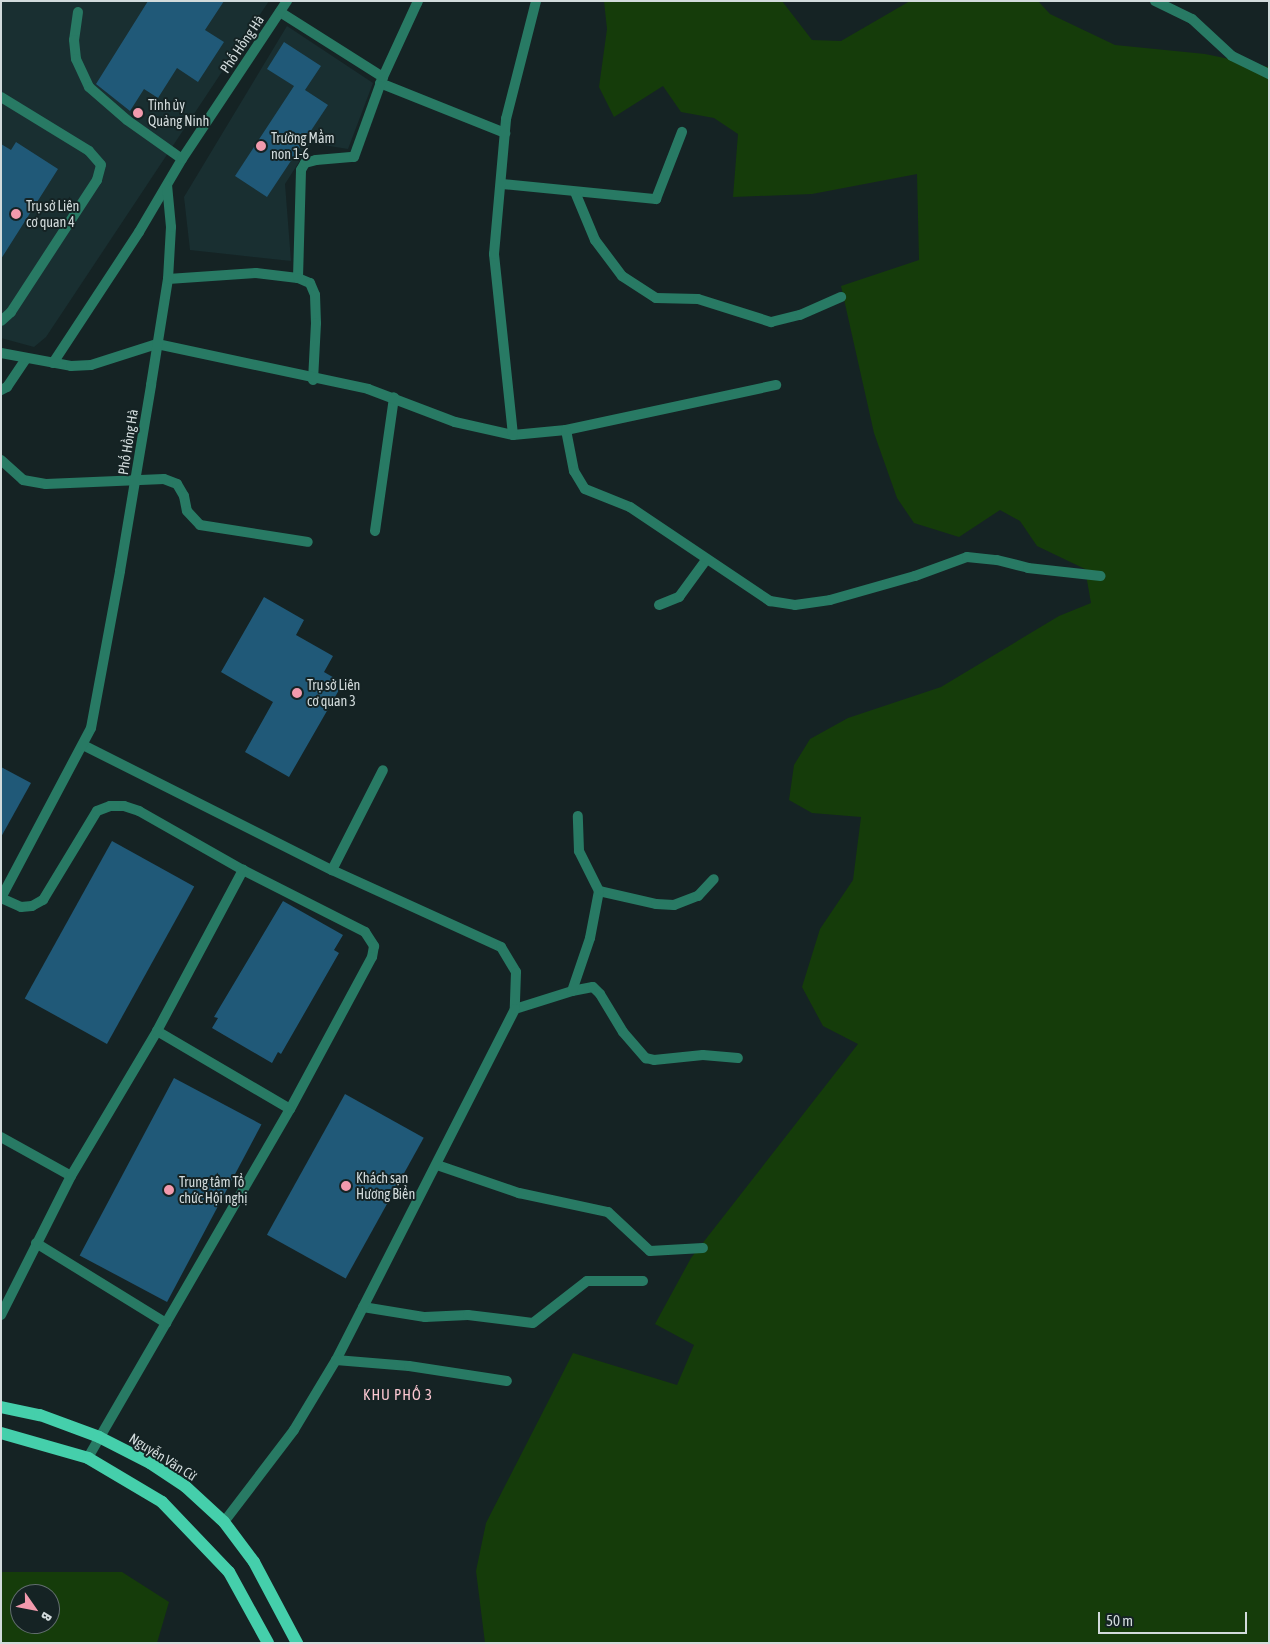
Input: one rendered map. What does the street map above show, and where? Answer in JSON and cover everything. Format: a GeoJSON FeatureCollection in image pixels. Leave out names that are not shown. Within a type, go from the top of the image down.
{"type":"FeatureCollection","features":[{"type":"Feature","properties":{"kind":"main road","name":"Nguyễn Văn Cừ"},"geometry":{"type":"LineString","coordinates":[[1,1407],[40,1415],[99,1437],[186,1486],[224,1522],[254,1562],[297,1643]]}},
{"type":"Feature","properties":{"kind":"main road"},"geometry":{"type":"LineString","coordinates":[[1,1433],[88,1458],[162,1502],[189,1528],[229,1572],[268,1643]]}},
{"type":"Feature","properties":{"kind":"street","name":"Phố Hồng Hà"},"geometry":{"type":"LineString","coordinates":[[1,898],[82,746],[95,714],[168,279],[171,227],[166,185],[287,1]]}},
{"type":"Feature","properties":{"kind":"street"},"geometry":{"type":"LineString","coordinates":[[513,435],[494,254],[502,184],[506,119],[536,1]]}},
{"type":"Feature","properties":{"kind":"street"},"geometry":{"type":"LineString","coordinates":[[1155,1],[1192,19],[1232,56],[1269,74]]}},
{"type":"Feature","properties":{"kind":"street"},"geometry":{"type":"LineString","coordinates":[[298,278],[301,170],[305,163],[316,160],[354,158],[381,80],[417,2]]}},
{"type":"Feature","properties":{"kind":"street"},"geometry":{"type":"LineString","coordinates":[[78,12],[74,40],[76,59],[89,86],[120,115],[182,159]]}},
{"type":"Feature","properties":{"kind":"street"},"geometry":{"type":"LineString","coordinates":[[280,12],[381,80],[505,133]]}},
{"type":"Feature","properties":{"kind":"street"},"geometry":{"type":"LineString","coordinates":[[1,97],[89,151],[101,165],[97,180],[11,312],[1,321]]}},
{"type":"Feature","properties":{"kind":"street"},"geometry":{"type":"LineString","coordinates":[[502,184],[656,199],[682,132]]}},
{"type":"Feature","properties":{"kind":"street"},"geometry":{"type":"LineString","coordinates":[[53,363],[166,185]]}},
{"type":"Feature","properties":{"kind":"street"},"geometry":{"type":"LineString","coordinates":[[575,192],[595,240],[622,276],[656,298],[698,299],[771,322],[800,315],[841,297]]}},
{"type":"Feature","properties":{"kind":"street"},"geometry":{"type":"LineString","coordinates":[[168,279],[223,273],[298,278],[310,283],[315,295],[313,380]]}},
{"type":"Feature","properties":{"kind":"street"},"geometry":{"type":"LineString","coordinates":[[1,353],[71,366],[91,365],[157,344],[394,397],[455,422],[513,435],[566,430],[776,385]]}},
{"type":"Feature","properties":{"kind":"street"},"geometry":{"type":"LineString","coordinates":[[1,390],[7,387],[26,359]]}},
{"type":"Feature","properties":{"kind":"street"},"geometry":{"type":"LineString","coordinates":[[375,531],[394,397]]}},
{"type":"Feature","properties":{"kind":"street"},"geometry":{"type":"LineString","coordinates":[[566,430],[574,472],[585,488],[630,506],[706,560],[770,601],[795,605],[830,600],[915,576],[967,557],[997,560],[1028,568],[1102,576]]}},
{"type":"Feature","properties":{"kind":"street"},"geometry":{"type":"LineString","coordinates":[[1,460],[23,480],[46,484],[164,479],[177,484],[184,496],[187,511],[200,525],[308,542]]}},
{"type":"Feature","properties":{"kind":"street"},"geometry":{"type":"LineString","coordinates":[[660,605],[679,597],[706,560]]}},
{"type":"Feature","properties":{"kind":"street"},"geometry":{"type":"LineString","coordinates":[[82,746],[332,870],[501,946],[516,972],[515,1008],[336,1360],[294,1430],[224,1522]]}},
{"type":"Feature","properties":{"kind":"street"},"geometry":{"type":"LineString","coordinates":[[332,870],[383,770]]}},
{"type":"Feature","properties":{"kind":"street"},"geometry":{"type":"LineString","coordinates":[[1,898],[21,907],[32,906],[42,900],[97,812],[110,806],[139,811],[243,870],[365,932],[374,946],[372,957],[290,1109],[88,1458]]}},
{"type":"Feature","properties":{"kind":"street"},"geometry":{"type":"LineString","coordinates":[[572,991],[590,938],[599,891],[579,851],[578,816]]}},
{"type":"Feature","properties":{"kind":"street"},"geometry":{"type":"LineString","coordinates":[[1,1315],[71,1176],[157,1031],[243,870]]}},
{"type":"Feature","properties":{"kind":"street"},"geometry":{"type":"LineString","coordinates":[[599,891],[656,904],[674,905],[698,896],[714,879]]}},
{"type":"Feature","properties":{"kind":"street"},"geometry":{"type":"LineString","coordinates":[[515,1008],[572,991],[593,987],[600,994],[623,1032],[646,1058],[654,1060],[703,1055],[738,1058]]}},
{"type":"Feature","properties":{"kind":"street"},"geometry":{"type":"LineString","coordinates":[[157,1031],[290,1109]]}},
{"type":"Feature","properties":{"kind":"street"},"geometry":{"type":"LineString","coordinates":[[1,1137],[71,1176]]}},
{"type":"Feature","properties":{"kind":"street"},"geometry":{"type":"LineString","coordinates":[[436,1166],[518,1193],[608,1212],[650,1251],[703,1248]]}},
{"type":"Feature","properties":{"kind":"street"},"geometry":{"type":"LineString","coordinates":[[36,1243],[166,1323]]}},
{"type":"Feature","properties":{"kind":"street"},"geometry":{"type":"LineString","coordinates":[[364,1307],[425,1316],[468,1315],[533,1323],[587,1280],[643,1281]]}},
{"type":"Feature","properties":{"kind":"street"},"geometry":{"type":"LineString","coordinates":[[336,1360],[409,1366],[507,1381]]}},
{"type":"Feature","properties":{"kind":"shaded area"},"geometry":{"type":"Polygon","coordinates":[[[1,1],[269,1],[46,337],[34,347],[1,338],[1,1]]]}},
{"type":"Feature","properties":{"kind":"shaded area","name":"Trường Mầm non 1-6"},"geometry":{"type":"Polygon","coordinates":[[[287,26],[373,83],[348,149],[311,143],[285,184],[291,261],[190,250],[184,197],[287,26]]]}},
{"type":"Feature","properties":{"kind":"green space"},"geometry":{"type":"Polygon","coordinates":[[[604,1],[782,1],[812,40],[841,41],[910,1],[1038,1],[1050,14],[1115,45],[1205,54],[1269,67],[1269,1643],[485,1643],[476,1571],[486,1523],[573,1353],[677,1385],[694,1345],[655,1324],[691,1258],[858,1044],[823,1026],[802,987],[820,929],[853,880],[861,817],[812,813],[789,800],[794,765],[810,739],[848,718],[941,687],[1059,616],[1091,603],[1085,569],[1037,546],[1020,521],[1000,510],[959,537],[914,523],[897,498],[874,433],[841,286],[919,260],[917,174],[812,194],[733,197],[738,134],[714,118],[681,112],[663,86],[614,117],[599,87],[607,29],[604,1]]]}},
{"type":"Feature","properties":{"kind":"green space"},"geometry":{"type":"Polygon","coordinates":[[[1,1572],[122,1572],[169,1602],[157,1643],[1,1643],[1,1572]]]}},
{"type":"Feature","properties":{"kind":"building"},"geometry":{"type":"Polygon","coordinates":[[[148,1],[224,1],[205,30],[224,42],[198,82],[177,68],[158,98],[144,89],[130,111],[96,84],[148,1]]]}},
{"type":"Feature","properties":{"kind":"building"},"geometry":{"type":"Polygon","coordinates":[[[284,42],[321,66],[305,90],[328,105],[267,197],[235,176],[294,86],[267,69],[284,42]]]}},
{"type":"Feature","properties":{"kind":"building","name":"Trụ sở Liên cơ quan 4"},"geometry":{"type":"Polygon","coordinates":[[[16,142],[58,169],[1,259],[1,144],[11,150],[16,142]]]}},
{"type":"Feature","properties":{"kind":"building","name":"Trụ sở Liên cơ quan 3"},"geometry":{"type":"Polygon","coordinates":[[[264,597],[304,620],[296,635],[333,656],[324,672],[343,683],[289,777],[245,752],[273,702],[221,672],[264,597]]]}},
{"type":"Feature","properties":{"kind":"building"},"geometry":{"type":"Polygon","coordinates":[[[1,767],[31,783],[1,837],[1,767]]]}},
{"type":"Feature","properties":{"kind":"building"},"geometry":{"type":"Polygon","coordinates":[[[112,841],[194,887],[107,1044],[25,998],[112,841]]]}},
{"type":"Feature","properties":{"kind":"building"},"geometry":{"type":"Polygon","coordinates":[[[283,901],[343,935],[334,950],[339,953],[281,1054],[278,1052],[272,1063],[212,1028],[218,1018],[214,1017],[283,901]]]}},
{"type":"Feature","properties":{"kind":"building","name":"Trung tâm Tổ chức Hội nghị"},"geometry":{"type":"Polygon","coordinates":[[[174,1078],[261,1124],[167,1302],[80,1255],[174,1078]]]}},
{"type":"Feature","properties":{"kind":"building","name":"Khách sạn Hương Biển"},"geometry":{"type":"Polygon","coordinates":[[[345,1094],[424,1138],[346,1278],[267,1235],[345,1094]]]}},
{"type":"Feature","properties":{"kind":"place","name":"Tỉnh ủy Quảng Ninh"},"geometry":{"type":"Point","coordinates":[138,113]}},
{"type":"Feature","properties":{"kind":"place","name":"Trường Mầm non 1-6"},"geometry":{"type":"Point","coordinates":[261,146]}},
{"type":"Feature","properties":{"kind":"place","name":"Trụ sở Liên cơ quan 4"},"geometry":{"type":"Point","coordinates":[16,214]}},
{"type":"Feature","properties":{"kind":"place","name":"Trụ sở Liên cơ quan 3"},"geometry":{"type":"Point","coordinates":[297,693]}},
{"type":"Feature","properties":{"kind":"place","name":"Khách sạn Hương Biển"},"geometry":{"type":"Point","coordinates":[346,1186]}},
{"type":"Feature","properties":{"kind":"place","name":"Trung tâm Tổ chức Hội nghị"},"geometry":{"type":"Point","coordinates":[169,1190]}},
{"type":"Feature","properties":{"kind":"district","name":"KHU PHỐ 3"},"geometry":{"type":"Point","coordinates":[398,1395]}}]}
